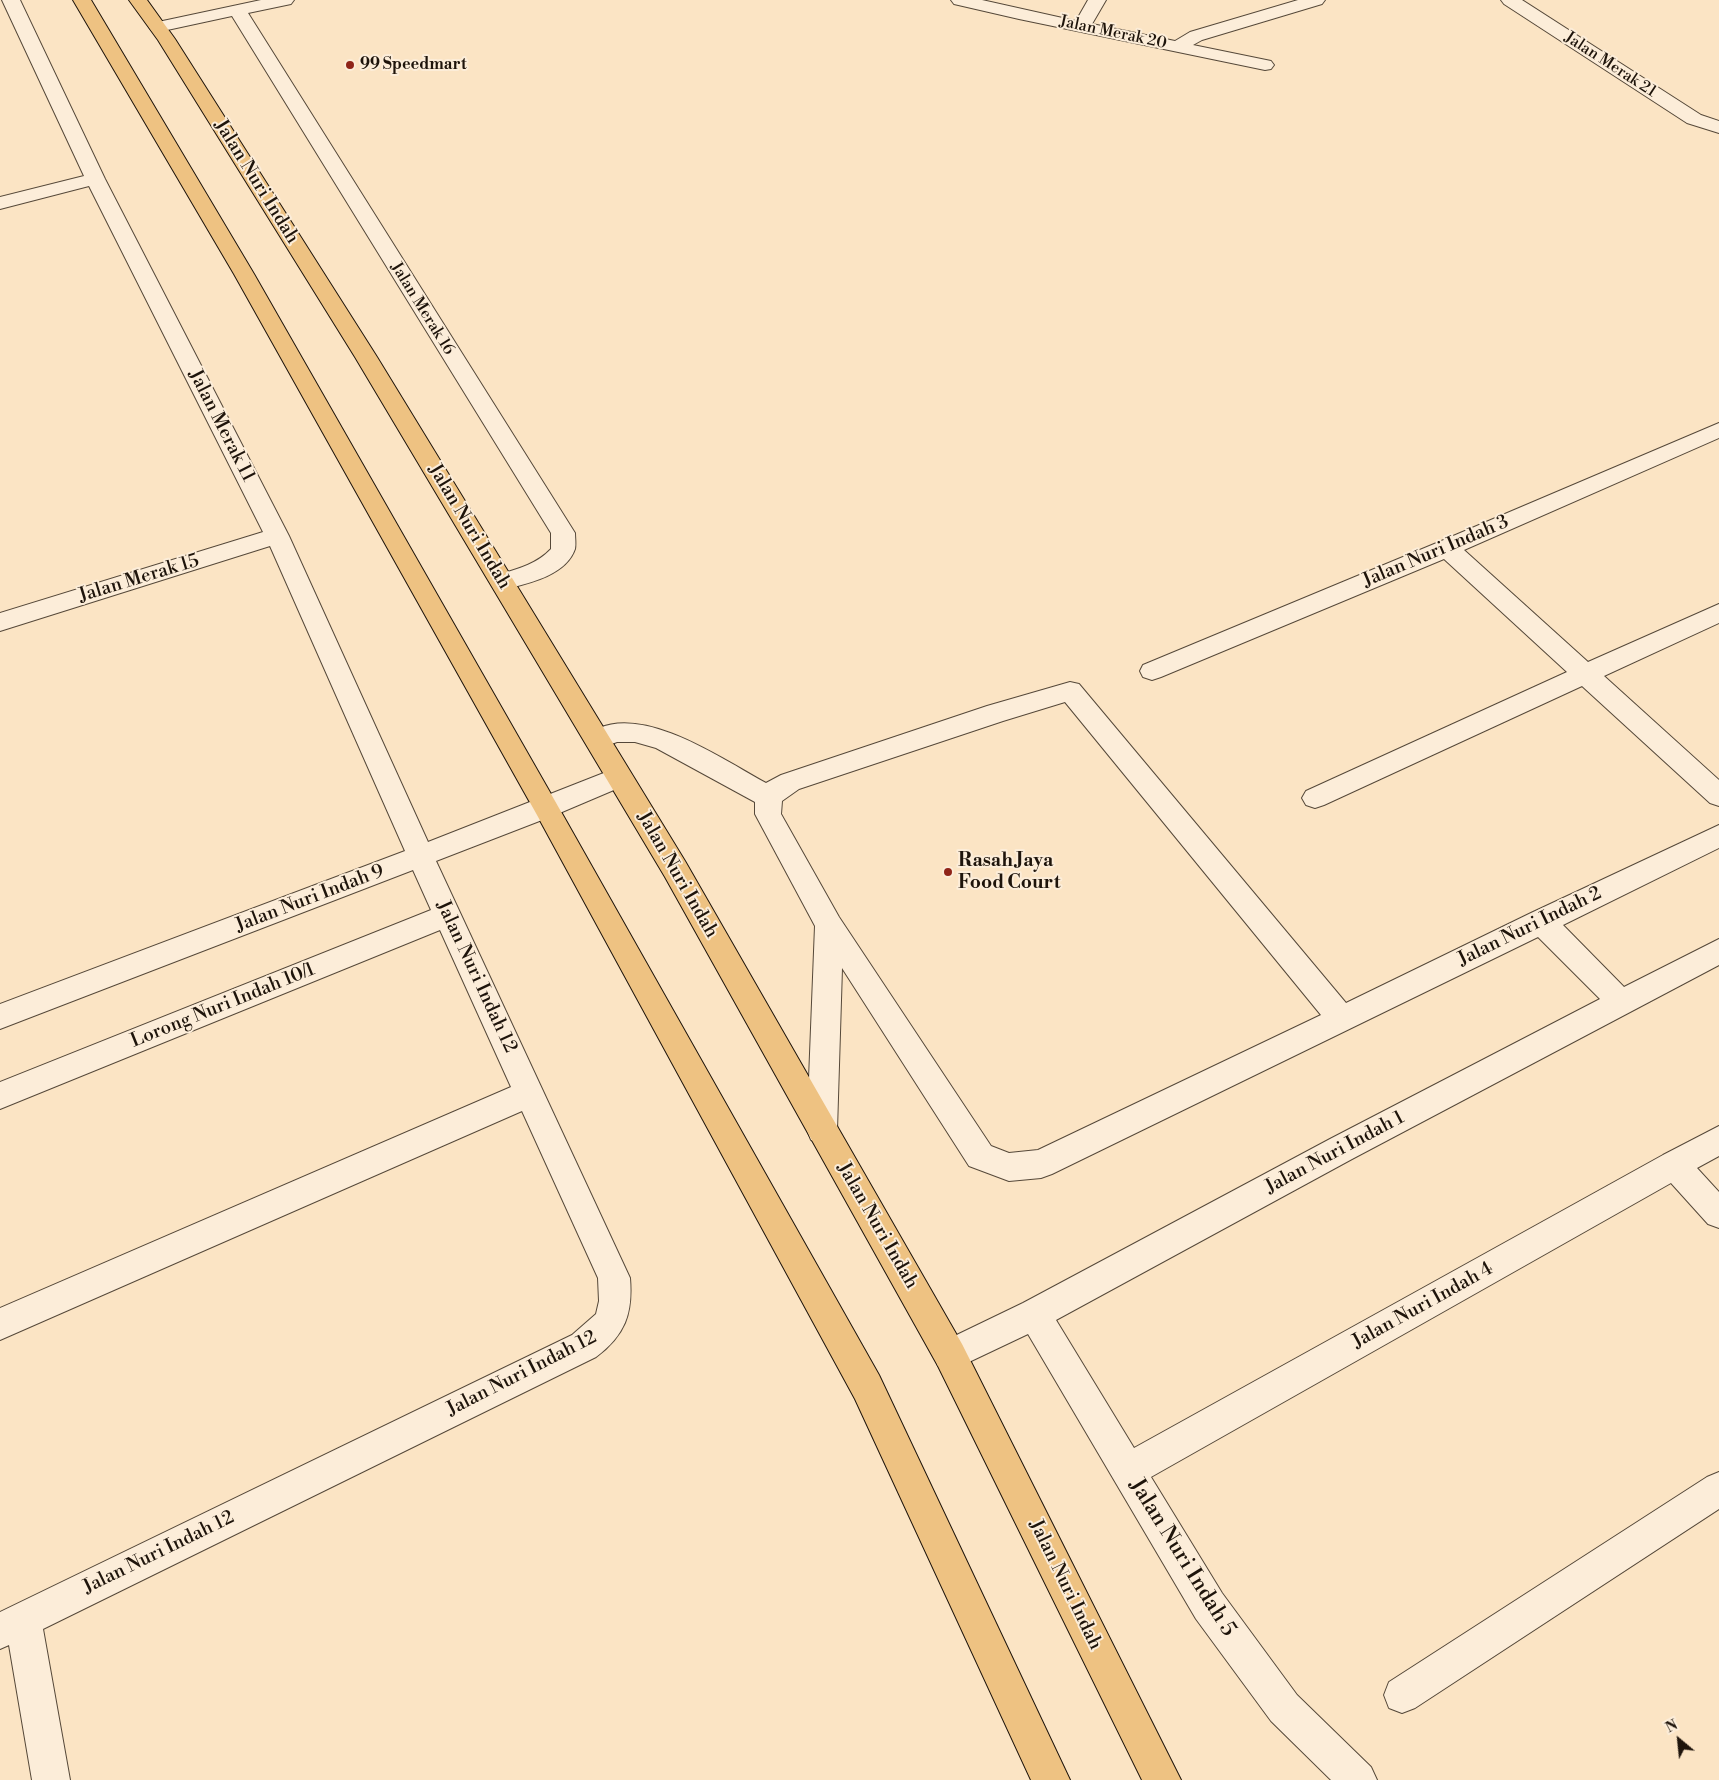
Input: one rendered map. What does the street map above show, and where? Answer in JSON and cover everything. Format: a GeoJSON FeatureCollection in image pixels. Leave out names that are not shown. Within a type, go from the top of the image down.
{"type":"FeatureCollection","features":[{"type":"Feature","properties":{"kind":"main road"},"geometry":{"type":"LineString","coordinates":[[82,0],[244,274],[546,808],[867,1387],[1051,1780]]}},
{"type":"Feature","properties":{"kind":"main road","name":"Jalan Nuri Indah"},"geometry":{"type":"LineString","coordinates":[[138,0],[158,27],[366,357],[675,869],[950,1355],[1162,1780]]}},
{"type":"Feature","properties":{"kind":"street","name":"Jalan Merak 11"},"geometry":{"type":"LineString","coordinates":[[11,0],[95,178],[278,536],[421,857]]}},
{"type":"Feature","properties":{"kind":"street"},"geometry":{"type":"LineString","coordinates":[[158,27],[285,0]]}},
{"type":"Feature","properties":{"kind":"street","name":"Jalan Merak 20"},"geometry":{"type":"LineString","coordinates":[[960,0],[1265,65]]}},
{"type":"Feature","properties":{"kind":"street"},"geometry":{"type":"LineString","coordinates":[[1082,27],[1097,0]]}},
{"type":"Feature","properties":{"kind":"street"},"geometry":{"type":"LineString","coordinates":[[1177,47],[1196,36],[1316,0]]}},
{"type":"Feature","properties":{"kind":"street","name":"Jalan Merak 21"},"geometry":{"type":"LineString","coordinates":[[1510,0],[1694,119],[1716,127]]}},
{"type":"Feature","properties":{"kind":"street","name":"Jalan Merak 16"},"geometry":{"type":"LineString","coordinates":[[237,10],[563,533],[563,548],[556,559],[541,569],[502,582]]}},
{"type":"Feature","properties":{"kind":"street"},"geometry":{"type":"LineString","coordinates":[[0,203],[95,178]]}},
{"type":"Feature","properties":{"kind":"street","name":"Jalan Nuri Indah 3"},"geometry":{"type":"LineString","coordinates":[[1152,671],[1447,548],[1719,430]]}},
{"type":"Feature","properties":{"kind":"street","name":"Jalan Merak 15"},"geometry":{"type":"LineString","coordinates":[[0,622],[278,536]]}},
{"type":"Feature","properties":{"kind":"street"},"geometry":{"type":"LineString","coordinates":[[1447,548],[1719,796]]}},
{"type":"Feature","properties":{"kind":"street"},"geometry":{"type":"LineString","coordinates":[[1315,798],[1719,612]]}},
{"type":"Feature","properties":{"kind":"street"},"geometry":{"type":"LineString","coordinates":[[598,739],[614,732],[635,732],[664,740],[770,797],[778,788],[790,782],[996,713],[1070,691],[1342,1019]]}},
{"type":"Feature","properties":{"kind":"street","name":"Jalan Nuri Indah 9"},"geometry":{"type":"LineString","coordinates":[[0,1017],[421,857],[619,777]]}},
{"type":"Feature","properties":{"kind":"street","name":"Jalan Nuri Indah 2"},"geometry":{"type":"LineString","coordinates":[[770,797],[768,814],[829,925],[980,1156],[1009,1167],[1041,1164],[1719,836]]}},
{"type":"Feature","properties":{"kind":"street","name":"Jalan Nuri Indah 12"},"geometry":{"type":"LineString","coordinates":[[11,1625],[584,1346],[603,1333],[614,1314],[616,1296],[614,1278],[421,857]]}},
{"type":"Feature","properties":{"kind":"street","name":"Lorong Nuri Indah 10/1"},"geometry":{"type":"LineString","coordinates":[[0,1096],[447,915]]}},
{"type":"Feature","properties":{"kind":"street"},"geometry":{"type":"LineString","coordinates":[[1541,921],[1621,1002]]}},
{"type":"Feature","properties":{"kind":"street"},"geometry":{"type":"LineString","coordinates":[[822,1130],[829,925]]}},
{"type":"Feature","properties":{"kind":"street","name":"Jalan Nuri Indah 1"},"geometry":{"type":"LineString","coordinates":[[950,1355],[1034,1314],[1341,1149],[1719,951]]}},
{"type":"Feature","properties":{"kind":"street"},"geometry":{"type":"LineString","coordinates":[[0,1324],[530,1093]]}},
{"type":"Feature","properties":{"kind":"street","name":"Jalan Nuri Indah 4"},"geometry":{"type":"LineString","coordinates":[[1127,1471],[1719,1140]]}},
{"type":"Feature","properties":{"kind":"street"},"geometry":{"type":"LineString","coordinates":[[1674,1166],[1719,1214]]}},
{"type":"Feature","properties":{"kind":"street","name":"Jalan Nuri Indah 5"},"geometry":{"type":"LineString","coordinates":[[1034,1314],[1209,1606],[1284,1708],[1358,1780]]}},
{"type":"Feature","properties":{"kind":"street"},"geometry":{"type":"LineString","coordinates":[[1402,1695],[1719,1489]]}},
{"type":"Feature","properties":{"kind":"street"},"geometry":{"type":"LineString","coordinates":[[11,1625],[51,1780]]}},
{"type":"Feature","properties":{"kind":"place","name":"99 Speedmart"},"geometry":{"type":"Point","coordinates":[350,65]}},
{"type":"Feature","properties":{"kind":"place","name":"Rasah Jaya Food Court"},"geometry":{"type":"Point","coordinates":[948,872]}}]}
